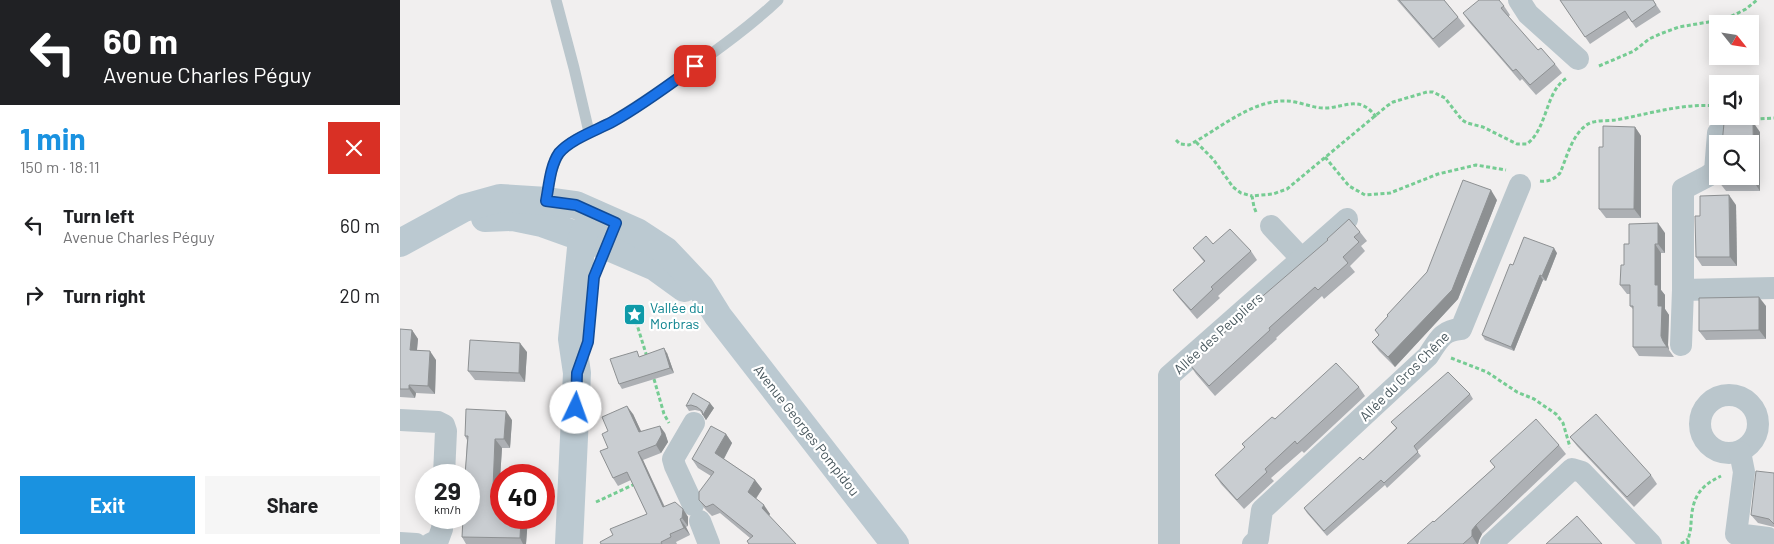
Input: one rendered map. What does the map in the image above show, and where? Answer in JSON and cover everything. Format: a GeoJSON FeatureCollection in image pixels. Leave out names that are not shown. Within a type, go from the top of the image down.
{"type":"FeatureCollection","features":[{"type":"Feature","properties":{"kind":"street"},"geometry":{"type":"LineString","coordinates":[[1519,0],[1528,14],[1580,69]]}},
{"type":"Feature","properties":{"kind":"street"},"geometry":{"type":"LineString","coordinates":[[1681,345],[1683,190],[1715,171],[1718,133]]}},
{"type":"Feature","properties":{"kind":"street","name":"Allée du Gros Chêne"},"geometry":{"type":"LineString","coordinates":[[1253,544],[1258,539],[1262,510],[1428,356],[1441,337],[1450,329],[1462,328],[1523,180]]}},
{"type":"Feature","properties":{"kind":"street","name":"Avenue Georges Pompidou"},"geometry":{"type":"LineString","coordinates":[[400,243],[464,208],[500,198],[544,212],[576,205],[599,230],[676,280],[718,316],[895,544]]}},
{"type":"Feature","properties":{"kind":"street","name":"Allée des Peupliers"},"geometry":{"type":"LineString","coordinates":[[1169,544],[1169,376],[1347,219]]}},
{"type":"Feature","properties":{"kind":"street"},"geometry":{"type":"LineString","coordinates":[[1271,226],[1302,259]]}},
{"type":"Feature","properties":{"kind":"street"},"geometry":{"type":"LineString","coordinates":[[568,544],[577,373],[572,339],[599,230]]}},
{"type":"Feature","properties":{"kind":"street"},"geometry":{"type":"LineString","coordinates":[[1683,290],[1774,288]]}},
{"type":"Feature","properties":{"kind":"street"},"geometry":{"type":"LineString","coordinates":[[1742,462],[1733,454],[1723,453],[1708,445],[1703,437],[1700,423],[1702,413],[1713,400],[1723,396],[1733,395],[1743,398],[1751,405],[1766,409],[1755,438],[1748,446],[1742,462],[1736,534],[1768,538]]}},
{"type":"Feature","properties":{"kind":"street"},"geometry":{"type":"LineString","coordinates":[[400,420],[438,422],[444,425],[446,431],[444,464]]}},
{"type":"Feature","properties":{"kind":"street"},"geometry":{"type":"LineString","coordinates":[[694,422],[673,459],[709,544]]}},
{"type":"Feature","properties":{"kind":"street"},"geometry":{"type":"LineString","coordinates":[[1490,544],[1572,469],[1582,472],[1651,544]]}},
{"type":"Feature","properties":{"kind":"street"},"geometry":{"type":"LineString","coordinates":[[430,544],[438,540],[442,529]]}},
{"type":"Feature","properties":{"kind":"street"},"geometry":{"type":"LineString","coordinates":[[400,543],[416,544]]}},
{"type":"Feature","properties":{"kind":"lane"},"geometry":{"type":"LineString","coordinates":[[556,0],[589,132]]}},
{"type":"Feature","properties":{"kind":"lane"},"geometry":{"type":"LineString","coordinates":[[544,212],[552,173],[560,153],[589,132],[612,122],[680,77],[757,20],[778,0]]}},
{"type":"Feature","properties":{"kind":"path"},"geometry":{"type":"LineString","coordinates":[[1196,142],[1213,159],[1233,186],[1241,192],[1252,196],[1273,194],[1288,189],[1394,102],[1419,94],[1433,92],[1445,98],[1462,120],[1483,127],[1513,142],[1527,144],[1536,136],[1555,92],[1566,79],[1580,69],[1634,51],[1649,39],[1660,34],[1679,28],[1726,19],[1746,9],[1757,0]]}},
{"type":"Feature","properties":{"kind":"path"},"geometry":{"type":"LineString","coordinates":[[1176,140],[1184,145],[1196,142],[1249,110],[1277,102],[1297,102],[1322,108],[1348,103],[1360,104],[1376,117]]}},
{"type":"Feature","properties":{"kind":"path"},"geometry":{"type":"LineString","coordinates":[[1325,157],[1349,186],[1365,195],[1390,193],[1438,174],[1476,165],[1486,165],[1523,180],[1545,181],[1560,174],[1575,138],[1590,123],[1683,106],[1709,106]]}},
{"type":"Feature","properties":{"kind":"path"},"geometry":{"type":"LineString","coordinates":[[1759,120],[1774,118]]}},
{"type":"Feature","properties":{"kind":"path"},"geometry":{"type":"LineString","coordinates":[[1252,196],[1258,215],[1271,226]]}},
{"type":"Feature","properties":{"kind":"path"},"geometry":{"type":"LineString","coordinates":[[634,315],[648,360]]}},
{"type":"Feature","properties":{"kind":"path"},"geometry":{"type":"LineString","coordinates":[[1432,350],[1487,372],[1556,414],[1563,423],[1570,447],[1572,469]]}},
{"type":"Feature","properties":{"kind":"path"},"geometry":{"type":"LineString","coordinates":[[654,379],[664,414],[682,446]]}},
{"type":"Feature","properties":{"kind":"path"},"geometry":{"type":"LineString","coordinates":[[1681,544],[1688,542],[1693,504],[1702,488],[1711,481],[1730,472],[1742,462]]}},
{"type":"Feature","properties":{"kind":"path"},"geometry":{"type":"LineString","coordinates":[[570,514],[640,482]]}},
{"type":"Feature","properties":{"kind":"building"},"geometry":{"type":"Polygon","coordinates":[[[1399,0],[1444,0],[1458,17],[1433,39],[1399,0]]]}},
{"type":"Feature","properties":{"kind":"building"},"geometry":{"type":"Polygon","coordinates":[[[1479,0],[1499,0],[1504,6],[1501,8],[1538,50],[1541,48],[1555,64],[1530,85],[1516,69],[1513,71],[1463,13],[1479,0]]]}},
{"type":"Feature","properties":{"kind":"building"},"geometry":{"type":"Polygon","coordinates":[[[1560,0],[1653,0],[1656,5],[1632,22],[1625,11],[1585,37],[1560,0]]]}},
{"type":"Feature","properties":{"kind":"building"},"geometry":{"type":"Polygon","coordinates":[[[1724,125],[1753,125],[1753,135],[1723,135],[1724,125]]]}},
{"type":"Feature","properties":{"kind":"building"},"geometry":{"type":"Polygon","coordinates":[[[1603,126],[1635,127],[1634,209],[1599,209],[1599,147],[1603,147],[1603,126]]]}},
{"type":"Feature","properties":{"kind":"building"},"geometry":{"type":"Polygon","coordinates":[[[1463,180],[1491,190],[1452,290],[1388,357],[1372,342],[1379,335],[1375,330],[1427,272],[1463,180]]]}},
{"type":"Feature","properties":{"kind":"building"},"geometry":{"type":"Polygon","coordinates":[[[1729,195],[1730,257],[1696,257],[1695,216],[1700,216],[1700,196],[1729,195]]]}},
{"type":"Feature","properties":{"kind":"building"},"geometry":{"type":"Polygon","coordinates":[[[1349,219],[1360,232],[1354,237],[1359,242],[1343,257],[1348,263],[1318,290],[1315,287],[1209,386],[1190,365],[1250,307],[1328,240],[1349,219]]]}},
{"type":"Feature","properties":{"kind":"building"},"geometry":{"type":"Polygon","coordinates":[[[1658,223],[1658,244],[1655,244],[1655,285],[1658,285],[1658,306],[1662,306],[1661,336],[1667,347],[1633,347],[1633,306],[1630,306],[1630,285],[1620,285],[1621,265],[1624,265],[1624,244],[1629,244],[1629,224],[1658,223]]]}},
{"type":"Feature","properties":{"kind":"building"},"geometry":{"type":"Polygon","coordinates":[[[1230,229],[1251,251],[1211,287],[1213,289],[1191,310],[1173,290],[1205,261],[1193,248],[1206,236],[1213,244],[1230,229]]]}},
{"type":"Feature","properties":{"kind":"building"},"geometry":{"type":"Polygon","coordinates":[[[1524,237],[1554,248],[1542,276],[1540,275],[1511,347],[1482,335],[1510,264],[1513,265],[1524,237]]]}},
{"type":"Feature","properties":{"kind":"building"},"geometry":{"type":"Polygon","coordinates":[[[1759,297],[1759,330],[1699,331],[1699,298],[1759,297]]]}},
{"type":"Feature","properties":{"kind":"building"},"geometry":{"type":"Polygon","coordinates":[[[400,329],[412,330],[410,350],[430,351],[428,386],[409,385],[409,389],[400,389],[400,329]]]}},
{"type":"Feature","properties":{"kind":"building"},"geometry":{"type":"Polygon","coordinates":[[[470,340],[520,343],[519,373],[468,371],[470,340]]]}},
{"type":"Feature","properties":{"kind":"building"},"geometry":{"type":"Polygon","coordinates":[[[664,348],[670,368],[619,384],[610,359],[637,351],[639,357],[664,348]]]}},
{"type":"Feature","properties":{"kind":"building"},"geometry":{"type":"Polygon","coordinates":[[[1336,363],[1359,387],[1297,444],[1295,441],[1265,469],[1267,472],[1237,500],[1215,475],[1245,447],[1242,444],[1272,417],[1275,419],[1336,363]]]}},
{"type":"Feature","properties":{"kind":"building"},"geometry":{"type":"Polygon","coordinates":[[[1448,372],[1470,394],[1414,446],[1418,452],[1384,483],[1381,480],[1324,531],[1304,508],[1360,457],[1363,460],[1397,428],[1391,422],[1448,372]]]}},
{"type":"Feature","properties":{"kind":"building"},"geometry":{"type":"Polygon","coordinates":[[[693,393],[710,403],[703,415],[702,411],[697,407],[686,406],[693,393]]]}},
{"type":"Feature","properties":{"kind":"building"},"geometry":{"type":"Polygon","coordinates":[[[627,406],[639,432],[660,426],[662,434],[656,445],[638,452],[663,507],[675,502],[683,509],[682,518],[680,519],[684,528],[670,534],[671,537],[661,542],[662,544],[601,544],[600,542],[613,535],[610,529],[647,514],[627,472],[613,478],[600,451],[608,448],[602,434],[608,431],[602,417],[627,406]]]}},
{"type":"Feature","properties":{"kind":"building"},"geometry":{"type":"Polygon","coordinates":[[[466,409],[506,411],[504,439],[495,439],[494,464],[490,464],[490,529],[520,529],[520,538],[462,537],[462,529],[480,529],[480,464],[466,464],[468,436],[465,436],[466,409]]]}},
{"type":"Feature","properties":{"kind":"building"},"geometry":{"type":"Polygon","coordinates":[[[1596,414],[1651,475],[1627,497],[1570,437],[1596,414]]]}},
{"type":"Feature","properties":{"kind":"building"},"geometry":{"type":"Polygon","coordinates":[[[1536,419],[1559,445],[1476,525],[1472,530],[1472,536],[1463,544],[1407,544],[1495,467],[1490,461],[1536,419]]]}},
{"type":"Feature","properties":{"kind":"building"},"geometry":{"type":"Polygon","coordinates":[[[711,426],[726,434],[715,453],[755,480],[748,492],[764,505],[762,508],[796,544],[749,544],[747,541],[753,536],[713,504],[706,507],[699,500],[699,492],[714,472],[692,459],[711,426]]]}},
{"type":"Feature","properties":{"kind":"building"},"geometry":{"type":"Polygon","coordinates":[[[1756,471],[1774,473],[1774,524],[1769,519],[1751,515],[1756,471]]]}},
{"type":"Feature","properties":{"kind":"building"},"geometry":{"type":"Polygon","coordinates":[[[1577,516],[1602,544],[1546,544],[1577,516]]]}},
{"type":"Feature","properties":{"kind":"place","name":"Vallée du Morbras"},"geometry":{"type":"Point","coordinates":[634,315]}},
{"type":"Feature","properties":{"kind":"route"},"geometry":{"type":"LineString","coordinates":[[576,408],[577,373],[588,342],[594,277],[616,223],[576,205],[546,201],[555,162],[565,148],[589,132],[612,122],[695,66]]}}]}
